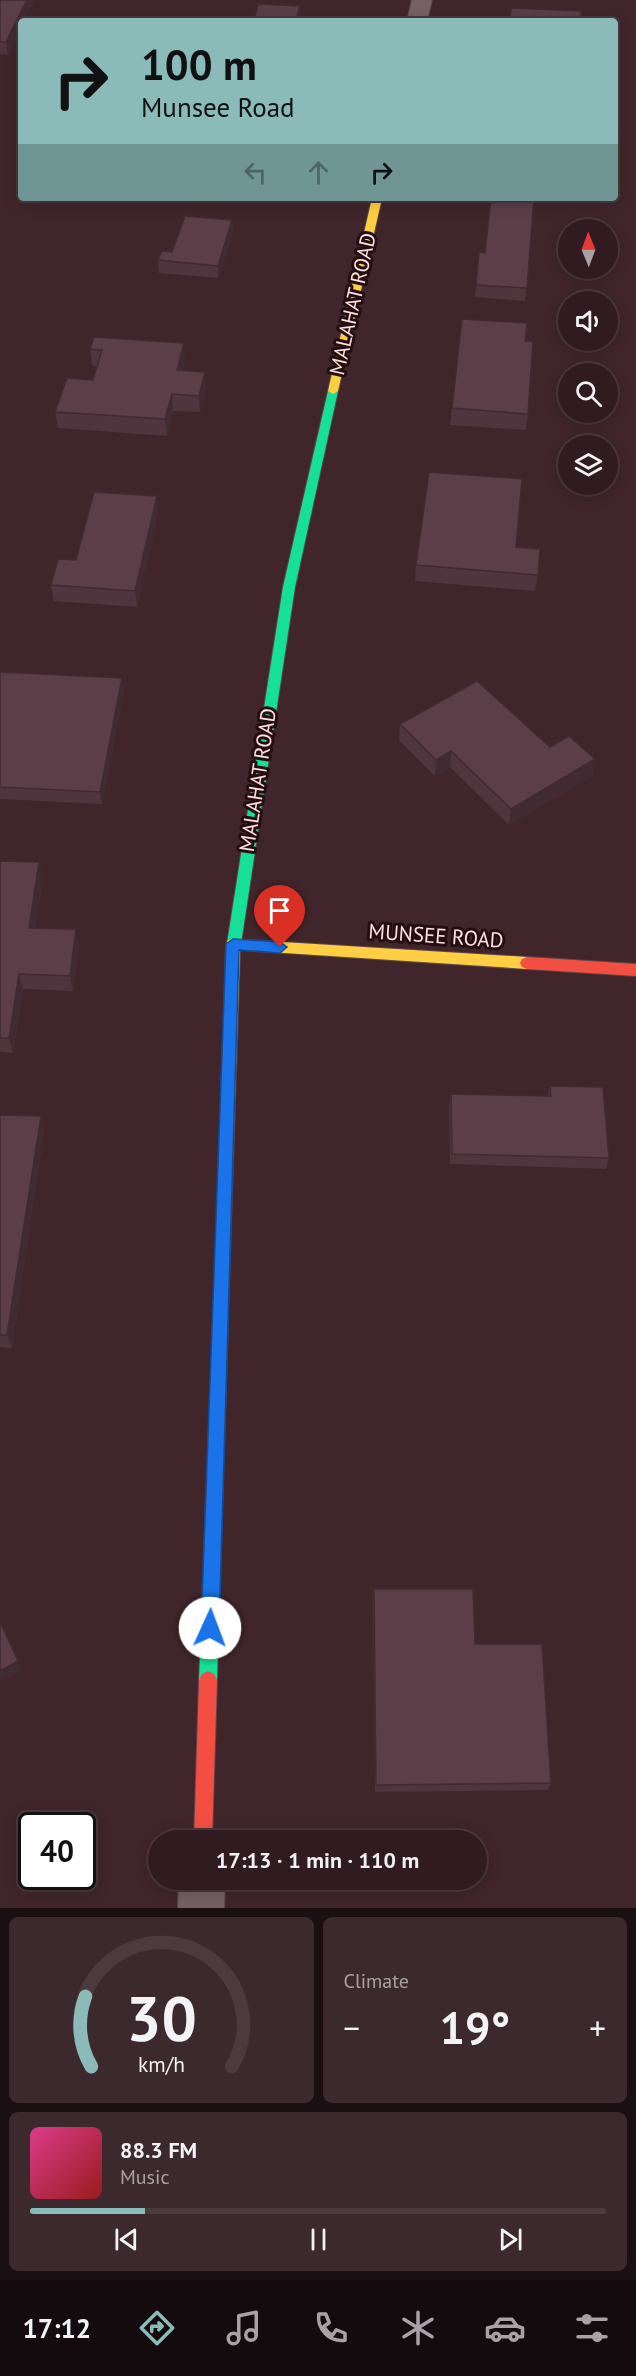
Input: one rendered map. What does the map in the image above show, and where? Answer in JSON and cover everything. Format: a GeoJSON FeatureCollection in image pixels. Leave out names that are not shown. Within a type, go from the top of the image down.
{"type":"FeatureCollection","features":[{"type":"Feature","properties":{"kind":"street"},"geometry":{"type":"LineString","coordinates":[[418,18],[422,0]]}},
{"type":"Feature","properties":{"kind":"street","name":"MALAHAT ROAD"},"geometry":{"type":"LineString","coordinates":[[203,1830],[233,944],[289,587],[376,201]]}},
{"type":"Feature","properties":{"kind":"street","name":"MUNSEE ROAD"},"geometry":{"type":"LineString","coordinates":[[233,944],[636,970]]}},
{"type":"Feature","properties":{"kind":"street"},"geometry":{"type":"LineString","coordinates":[[201,1908],[202,1890]]}},
{"type":"Feature","properties":{"kind":"building"},"geometry":{"type":"Polygon","coordinates":[[[0,0],[27,0],[6,42],[0,42],[0,0]]]}},
{"type":"Feature","properties":{"kind":"building"},"geometry":{"type":"Polygon","coordinates":[[[258,4],[300,6],[297,18],[255,18],[258,4]]]}},
{"type":"Feature","properties":{"kind":"building"},"geometry":{"type":"Polygon","coordinates":[[[511,8],[581,11],[581,18],[510,18],[511,8]]]}},
{"type":"Feature","properties":{"kind":"building"},"geometry":{"type":"Polygon","coordinates":[[[491,201],[534,201],[527,288],[476,285],[479,252],[485,253],[491,201]]]}},
{"type":"Feature","properties":{"kind":"building"},"geometry":{"type":"Polygon","coordinates":[[[185,216],[232,220],[218,266],[158,260],[162,251],[172,252],[185,216]]]}},
{"type":"Feature","properties":{"kind":"building"},"geometry":{"type":"Polygon","coordinates":[[[462,319],[527,323],[525,341],[533,341],[528,414],[452,408],[462,319]]]}},
{"type":"Feature","properties":{"kind":"building"},"geometry":{"type":"Polygon","coordinates":[[[94,337],[184,343],[177,370],[205,372],[199,396],[172,394],[165,419],[55,412],[67,378],[93,380],[102,350],[90,349],[94,337]]]}},
{"type":"Feature","properties":{"kind":"building"},"geometry":{"type":"Polygon","coordinates":[[[429,472],[522,479],[516,547],[540,549],[538,575],[416,565],[429,472]]]}},
{"type":"Feature","properties":{"kind":"building"},"geometry":{"type":"Polygon","coordinates":[[[94,492],[157,496],[135,591],[51,585],[58,559],[76,560],[94,492]]]}},
{"type":"Feature","properties":{"kind":"building"},"geometry":{"type":"Polygon","coordinates":[[[0,672],[122,678],[100,792],[0,787],[0,672]]]}},
{"type":"Feature","properties":{"kind":"building"},"geometry":{"type":"Polygon","coordinates":[[[477,681],[550,747],[569,736],[595,759],[511,809],[451,751],[436,760],[400,724],[477,681]]]}},
{"type":"Feature","properties":{"kind":"building"},"geometry":{"type":"Polygon","coordinates":[[[0,861],[39,862],[29,928],[76,929],[70,976],[19,974],[9,1038],[0,1038],[0,861]]]}},
{"type":"Feature","properties":{"kind":"building"},"geometry":{"type":"Polygon","coordinates":[[[550,1086],[603,1087],[609,1158],[452,1154],[451,1094],[551,1096],[550,1086]]]}},
{"type":"Feature","properties":{"kind":"building"},"geometry":{"type":"Polygon","coordinates":[[[0,1115],[41,1116],[7,1335],[0,1335],[0,1115]]]}},
{"type":"Feature","properties":{"kind":"building"},"geometry":{"type":"Polygon","coordinates":[[[374,1589],[473,1589],[475,1644],[542,1644],[551,1783],[376,1785],[374,1589]]]}},
{"type":"Feature","properties":{"kind":"building"},"geometry":{"type":"Polygon","coordinates":[[[0,1622],[18,1661],[0,1671],[0,1622]]]}},
{"type":"Feature","properties":{"kind":"traffic: fast"},"geometry":{"type":"LineString","coordinates":[[233,950],[289,587],[333,391]]}},
{"type":"Feature","properties":{"kind":"traffic: fast"},"geometry":{"type":"LineString","coordinates":[[208,1680],[224,1222]]}},
{"type":"Feature","properties":{"kind":"traffic: slow"},"geometry":{"type":"LineString","coordinates":[[333,391],[376,201]]}},
{"type":"Feature","properties":{"kind":"traffic: slow"},"geometry":{"type":"LineString","coordinates":[[233,944],[527,963]]}},
{"type":"Feature","properties":{"kind":"traffic: slow"},"geometry":{"type":"LineString","coordinates":[[224,1222],[233,950]]}},
{"type":"Feature","properties":{"kind":"traffic: jam"},"geometry":{"type":"LineString","coordinates":[[527,963],[636,970]]}},
{"type":"Feature","properties":{"kind":"traffic: jam"},"geometry":{"type":"LineString","coordinates":[[203,1830],[208,1680]]}},
{"type":"Feature","properties":{"kind":"route"},"geometry":{"type":"LineString","coordinates":[[210,1628],[233,944],[280,947]]}}]}
